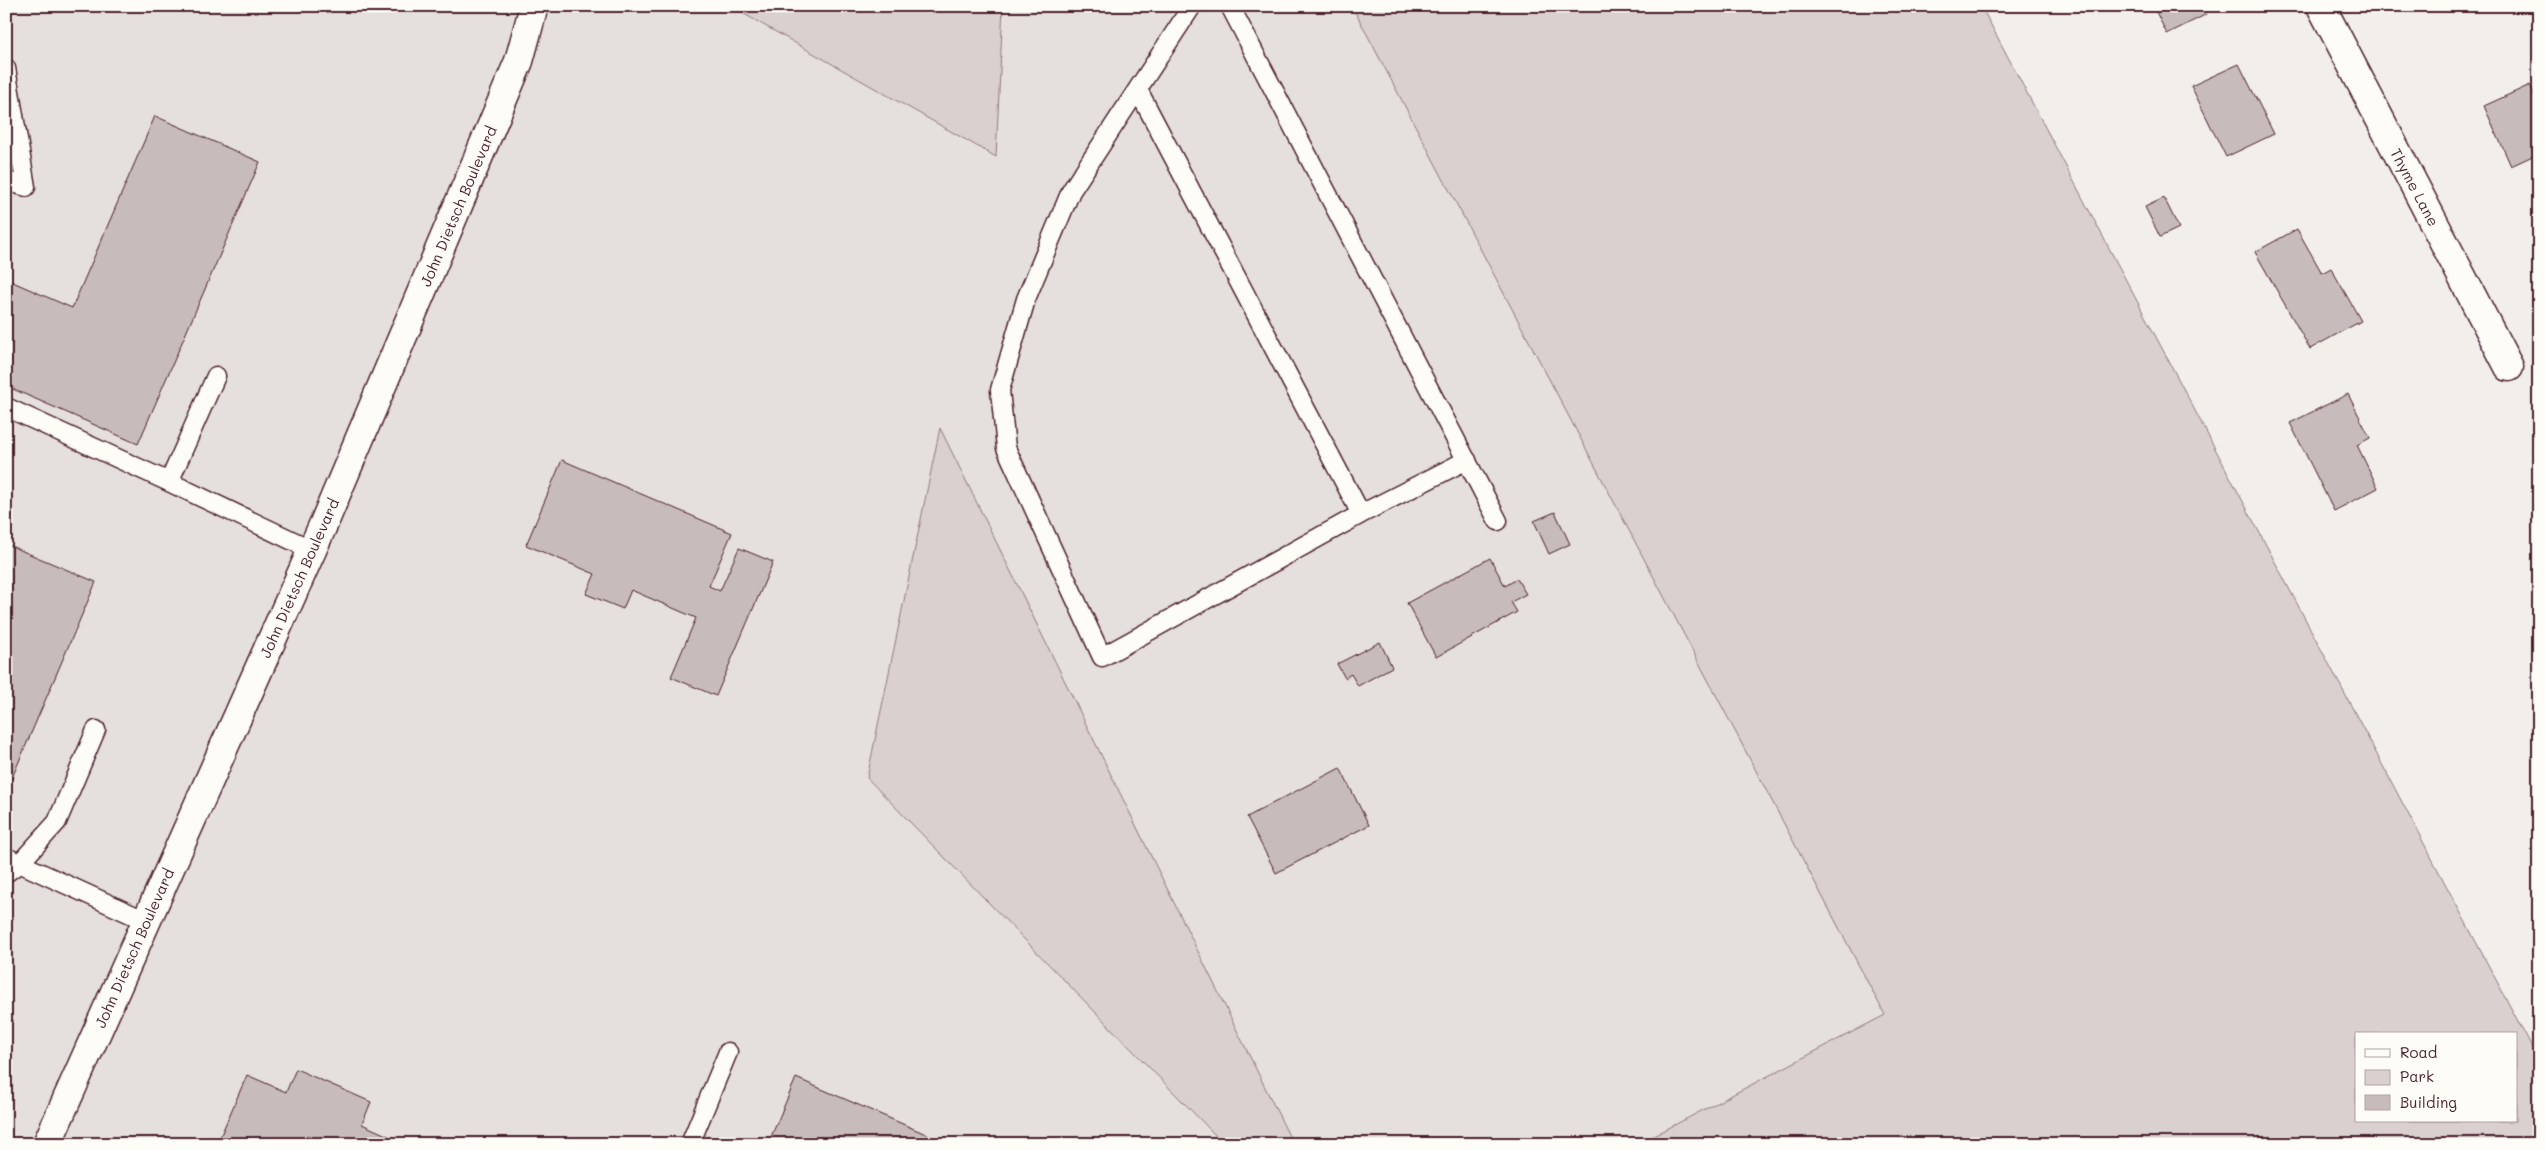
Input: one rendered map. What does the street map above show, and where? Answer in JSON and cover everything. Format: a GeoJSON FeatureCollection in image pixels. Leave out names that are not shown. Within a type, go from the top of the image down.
{"type":"FeatureCollection","features":[{"type":"Feature","properties":{"kind":"street","name":"John Dietsch Boulevard"},"geometry":{"type":"LineString","coordinates":[[47,1144],[312,550],[519,61],[534,6]]}},
{"type":"Feature","properties":{"kind":"street","name":"Thyme Lane"},"geometry":{"type":"LineString","coordinates":[[2321,6],[2509,367]]}},
{"type":"Feature","properties":{"kind":"lane"},"geometry":{"type":"LineString","coordinates":[[1192,6],[1071,192],[1026,299],[1000,390],[1006,448],[1102,657],[1361,514],[1467,460]]}},
{"type":"Feature","properties":{"kind":"lane"},"geometry":{"type":"LineString","coordinates":[[1230,6],[1498,521]]}},
{"type":"Feature","properties":{"kind":"lane"},"geometry":{"type":"LineString","coordinates":[[6,68],[26,187],[6,181]]}},
{"type":"Feature","properties":{"kind":"lane"},"geometry":{"type":"LineString","coordinates":[[1138,90],[1361,514]]}},
{"type":"Feature","properties":{"kind":"lane"},"geometry":{"type":"LineString","coordinates":[[169,482],[216,376]]}},
{"type":"Feature","properties":{"kind":"lane"},"geometry":{"type":"LineString","coordinates":[[6,407],[312,550]]}},
{"type":"Feature","properties":{"kind":"lane"},"geometry":{"type":"LineString","coordinates":[[96,730],[58,822],[11,864],[146,922]]}},
{"type":"Feature","properties":{"kind":"lane"},"geometry":{"type":"LineString","coordinates":[[690,1144],[728,1052]]}},
{"type":"Feature","properties":{"kind":"shaded area"},"geometry":{"type":"Polygon","coordinates":[[[6,6],[730,6],[996,157],[1003,6],[1352,6],[1886,1015],[1638,1144],[1293,1144],[940,429],[867,778],[1224,1144],[6,1144],[6,6]]]}},
{"type":"Feature","properties":{"kind":"green space"},"geometry":{"type":"Polygon","coordinates":[[[730,6],[1003,6],[996,157],[730,6]]]}},
{"type":"Feature","properties":{"kind":"green space"},"geometry":{"type":"Polygon","coordinates":[[[1352,6],[1981,6],[2539,1061],[2539,1144],[1638,1144],[1885,1015],[1352,6]]]}},
{"type":"Feature","properties":{"kind":"green space"},"geometry":{"type":"Polygon","coordinates":[[[940,428],[1293,1144],[1224,1144],[867,778],[940,428]]]}},
{"type":"Feature","properties":{"kind":"building"},"geometry":{"type":"Polygon","coordinates":[[[2153,6],[2203,6],[2207,14],[2167,34],[2153,6]]]}},
{"type":"Feature","properties":{"kind":"building"},"geometry":{"type":"Polygon","coordinates":[[[2239,64],[2274,134],[2226,157],[2191,86],[2239,64]]]}},
{"type":"Feature","properties":{"kind":"building"},"geometry":{"type":"Polygon","coordinates":[[[2530,85],[2539,105],[2539,153],[2511,166],[2484,106],[2530,85]]]}},
{"type":"Feature","properties":{"kind":"building"},"geometry":{"type":"Polygon","coordinates":[[[155,116],[260,162],[138,444],[6,386],[6,279],[72,308],[155,116]]]}},
{"type":"Feature","properties":{"kind":"building"},"geometry":{"type":"Polygon","coordinates":[[[2164,198],[2179,228],[2160,237],[2145,207],[2164,198]]]}},
{"type":"Feature","properties":{"kind":"building"},"geometry":{"type":"Polygon","coordinates":[[[2297,229],[2322,273],[2331,268],[2361,321],[2310,349],[2255,252],[2297,229]]]}},
{"type":"Feature","properties":{"kind":"building"},"geometry":{"type":"Polygon","coordinates":[[[2348,394],[2370,438],[2357,445],[2378,488],[2334,511],[2290,423],[2348,394]]]}},
{"type":"Feature","properties":{"kind":"building"},"geometry":{"type":"Polygon","coordinates":[[[562,460],[732,533],[709,586],[720,591],[739,548],[773,562],[716,696],[671,677],[696,618],[631,590],[623,609],[586,594],[595,574],[526,545],[562,460]]]}},
{"type":"Feature","properties":{"kind":"building"},"geometry":{"type":"Polygon","coordinates":[[[1555,512],[1570,544],[1549,554],[1534,521],[1555,512]]]}},
{"type":"Feature","properties":{"kind":"building"},"geometry":{"type":"Polygon","coordinates":[[[6,544],[96,582],[8,787],[6,787],[6,544]]]}},
{"type":"Feature","properties":{"kind":"building"},"geometry":{"type":"Polygon","coordinates":[[[1490,558],[1505,586],[1517,579],[1526,594],[1511,602],[1517,612],[1436,657],[1407,603],[1490,558]]]}},
{"type":"Feature","properties":{"kind":"building"},"geometry":{"type":"Polygon","coordinates":[[[1380,642],[1392,667],[1358,686],[1351,674],[1345,678],[1337,664],[1380,642]]]}},
{"type":"Feature","properties":{"kind":"building"},"geometry":{"type":"Polygon","coordinates":[[[1340,768],[1369,825],[1276,873],[1247,817],[1340,768]]]}},
{"type":"Feature","properties":{"kind":"building"},"geometry":{"type":"Polygon","coordinates":[[[296,1069],[371,1102],[362,1124],[406,1144],[217,1144],[247,1075],[286,1092],[296,1069]]]}},
{"type":"Feature","properties":{"kind":"building"},"geometry":{"type":"Polygon","coordinates":[[[796,1078],[949,1144],[768,1144],[796,1078]]]}}]}
